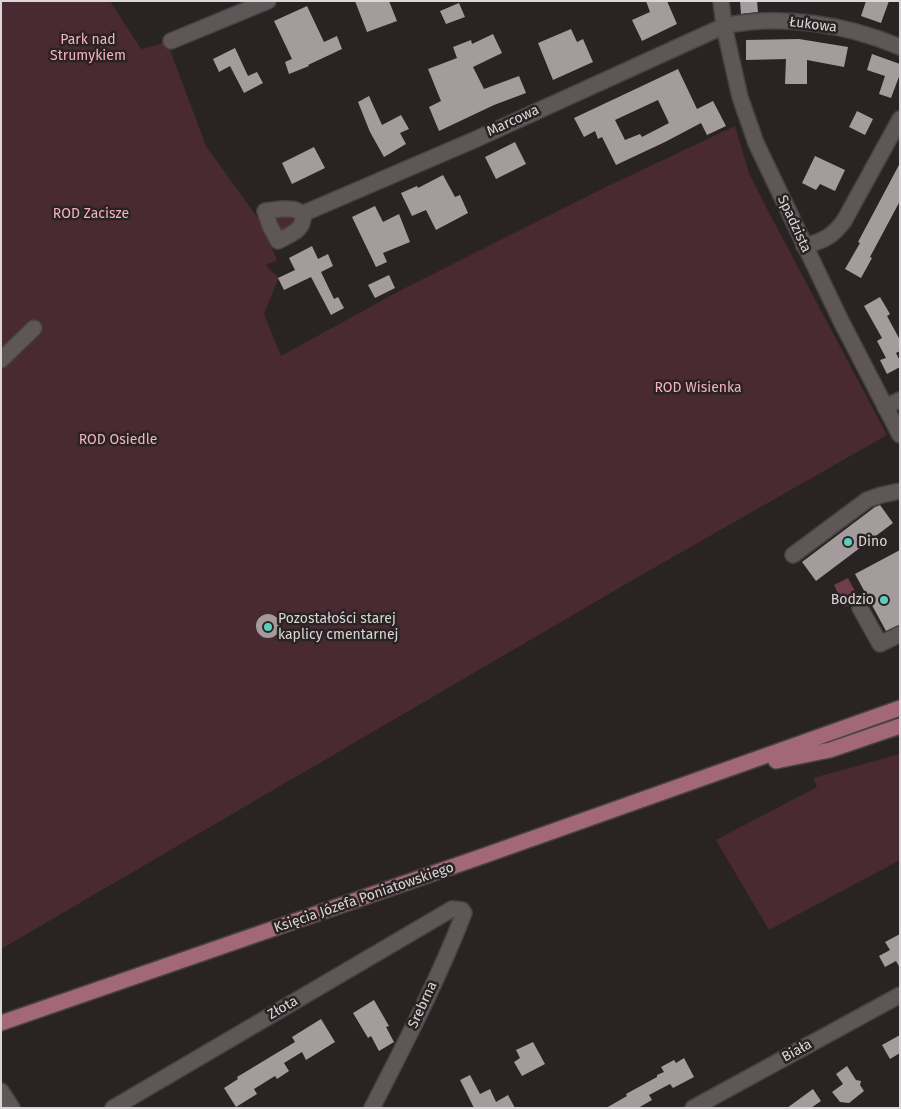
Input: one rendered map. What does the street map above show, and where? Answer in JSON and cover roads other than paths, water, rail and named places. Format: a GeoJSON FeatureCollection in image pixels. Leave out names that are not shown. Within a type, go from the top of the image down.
{"type":"FeatureCollection","features":[{"type":"Feature","properties":{"kind":"main road","name":"Księcia Józefa Poniatowskiego"},"geometry":{"type":"LineString","coordinates":[[1,1023],[726,771],[900,708]]}},
{"type":"Feature","properties":{"kind":"main road","name":"Księcia Józefa Poniatowskiego"},"geometry":{"type":"LineString","coordinates":[[726,771],[830,750],[900,726]]}},
{"type":"Feature","properties":{"kind":"street"},"geometry":{"type":"LineString","coordinates":[[171,41],[268,1]]}},
{"type":"Feature","properties":{"kind":"street","name":"Spadzista"},"geometry":{"type":"LineString","coordinates":[[721,1],[724,26],[740,97],[756,143],[804,246],[900,435]]}},
{"type":"Feature","properties":{"kind":"street","name":"Łukowa"},"geometry":{"type":"LineString","coordinates":[[724,26],[742,23],[794,22],[827,25],[878,38],[900,47]]}},
{"type":"Feature","properties":{"kind":"street","name":"Marcowa"},"geometry":{"type":"LineString","coordinates":[[302,214],[474,140],[724,26]]}},
{"type":"Feature","properties":{"kind":"street"},"geometry":{"type":"LineString","coordinates":[[804,246],[820,242],[834,233],[844,221],[900,119]]}},
{"type":"Feature","properties":{"kind":"street"},"geometry":{"type":"LineString","coordinates":[[1,360],[34,328]]}},
{"type":"Feature","properties":{"kind":"street"},"geometry":{"type":"LineString","coordinates":[[885,407],[900,400]]}},
{"type":"Feature","properties":{"kind":"street"},"geometry":{"type":"LineString","coordinates":[[793,554],[867,500],[900,491]]}},
{"type":"Feature","properties":{"kind":"street"},"geometry":{"type":"LineString","coordinates":[[860,608],[880,644],[900,634]]}},
{"type":"Feature","properties":{"kind":"street","name":"Złota"},"geometry":{"type":"LineString","coordinates":[[113,1108],[452,909]]}},
{"type":"Feature","properties":{"kind":"street","name":"Srebrna"},"geometry":{"type":"LineString","coordinates":[[372,1108],[415,1025],[454,940],[464,913],[462,910],[452,909]]}},
{"type":"Feature","properties":{"kind":"street","name":"Biała"},"geometry":{"type":"LineString","coordinates":[[697,1107],[900,995]]}},
{"type":"Feature","properties":{"kind":"street"},"geometry":{"type":"LineString","coordinates":[[1,1091],[12,1108]]}},
{"type":"Feature","properties":{"kind":"place","name":"Dino"},"geometry":{"type":"Point","coordinates":[848,542]}},
{"type":"Feature","properties":{"kind":"place","name":"Bodzio"},"geometry":{"type":"Point","coordinates":[884,600]}},
{"type":"Feature","properties":{"kind":"place","name":"Pozostałości starej kaplicy cmentarnej"},"geometry":{"type":"Point","coordinates":[268,627]}},
{"type":"Feature","properties":{"kind":"park label","name":"Park nad Strumykiem"},"geometry":{"type":"Point","coordinates":[88,48]}},
{"type":"Feature","properties":{"kind":"park label","name":"ROD Zacisze"},"geometry":{"type":"Point","coordinates":[91,214]}},
{"type":"Feature","properties":{"kind":"park label","name":"ROD Wisienka"},"geometry":{"type":"Point","coordinates":[698,388]}},
{"type":"Feature","properties":{"kind":"park label","name":"ROD Osiedle"},"geometry":{"type":"Point","coordinates":[118,440]}}]}
